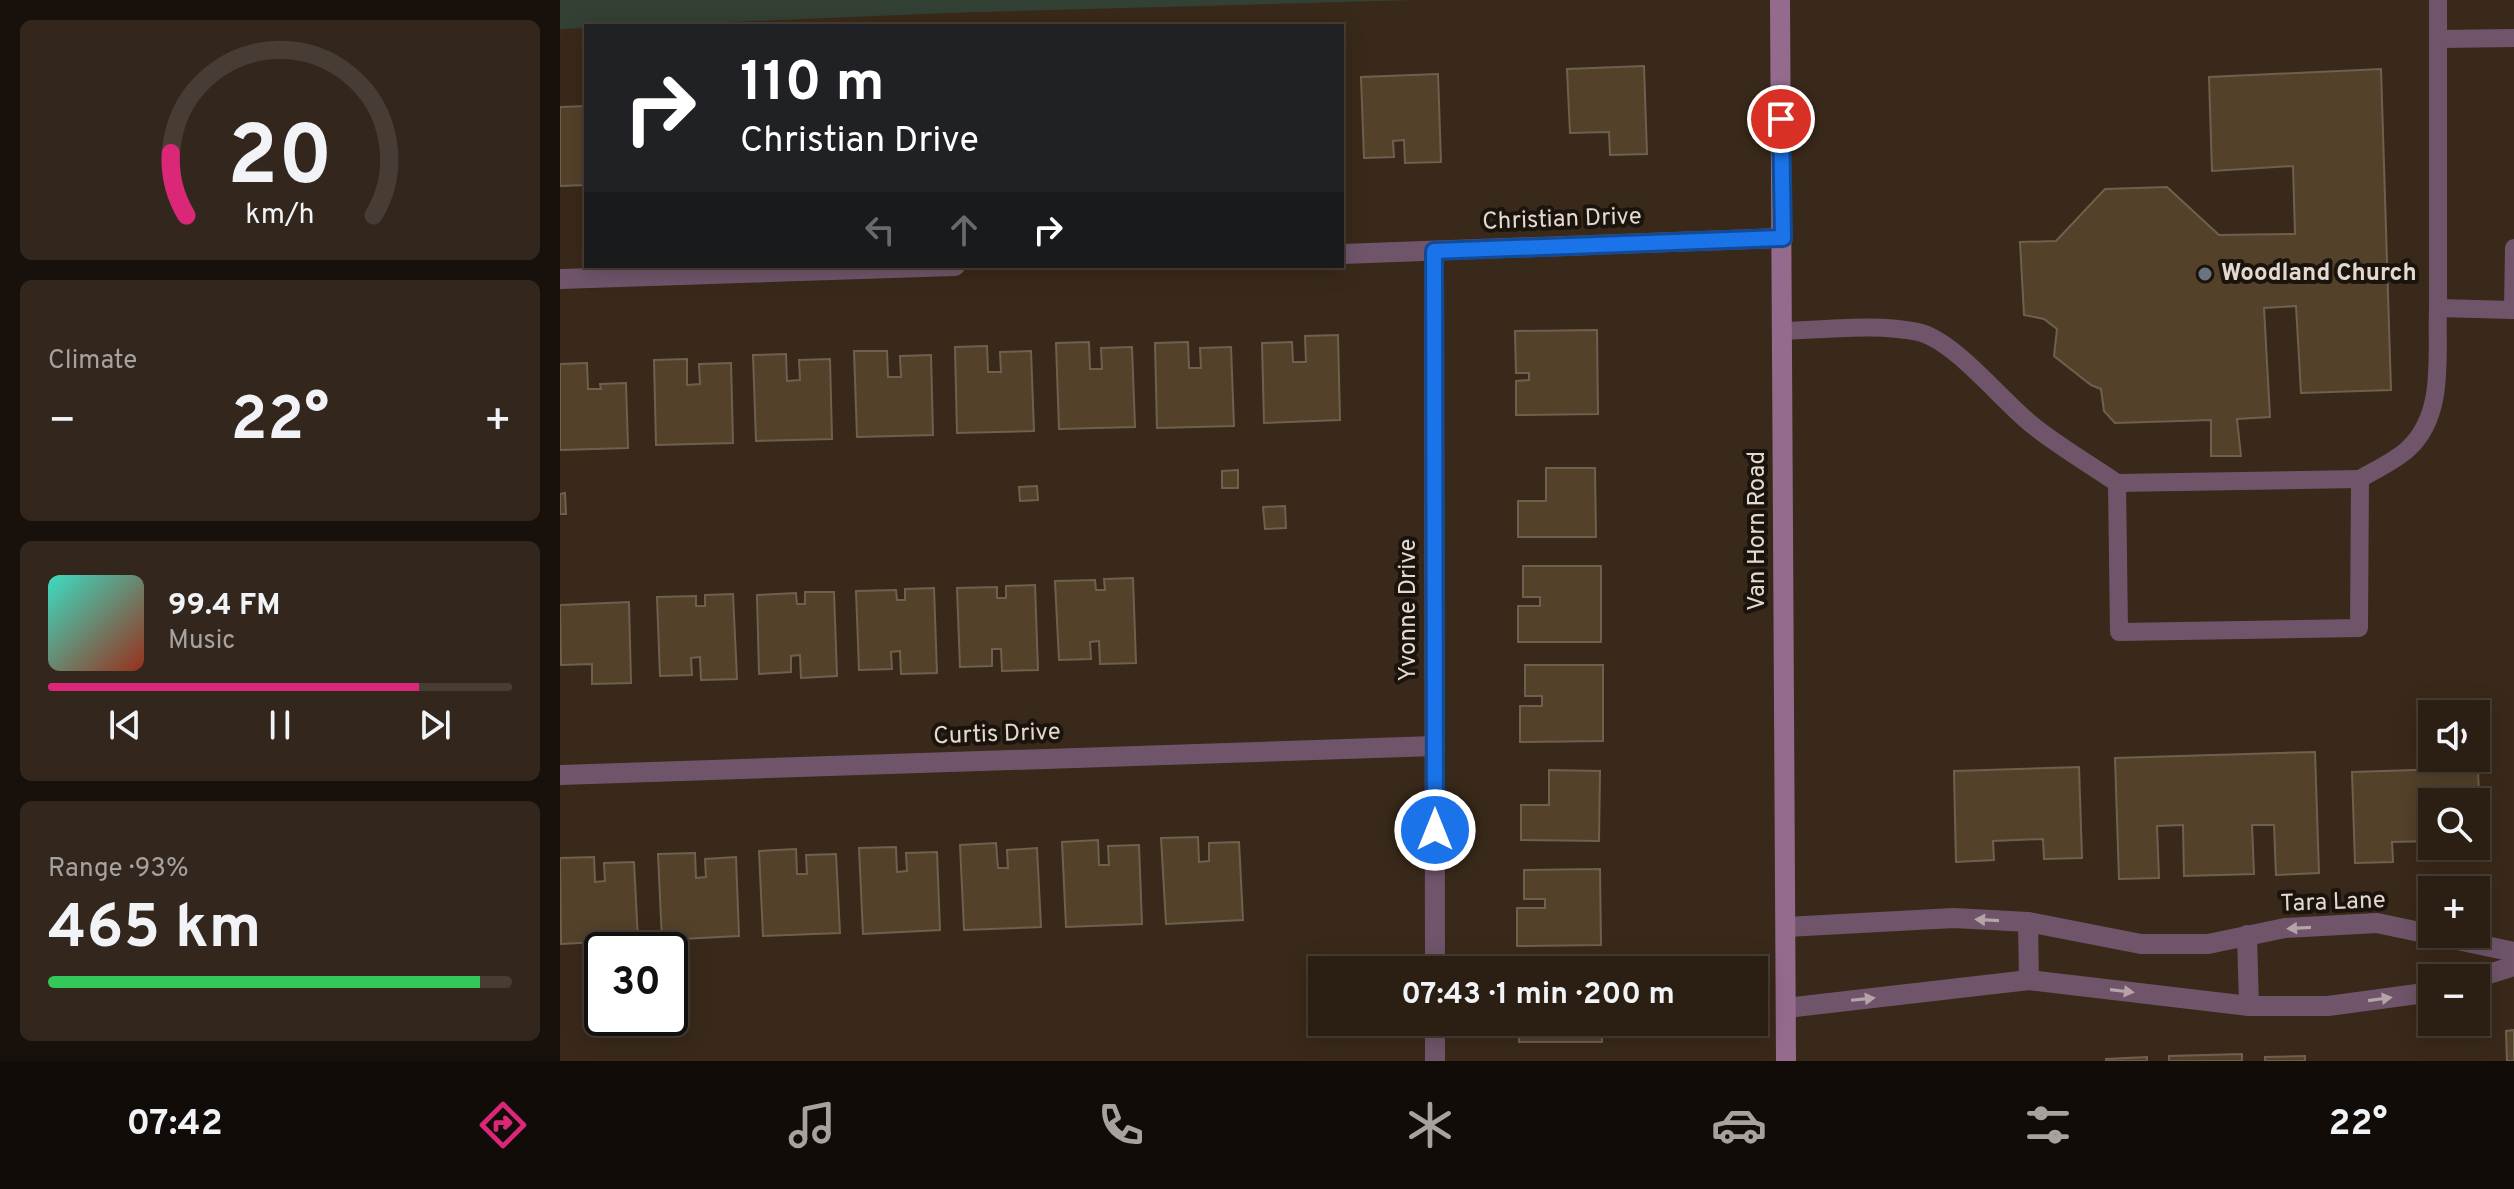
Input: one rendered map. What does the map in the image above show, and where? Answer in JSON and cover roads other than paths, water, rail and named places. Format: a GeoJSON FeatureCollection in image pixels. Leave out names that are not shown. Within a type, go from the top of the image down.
{"type":"FeatureCollection","features":[{"type":"Feature","properties":{"kind":"main road","name":"Van Horn Road"},"geometry":{"type":"LineString","coordinates":[[1780,0],[1786,1061]]}},
{"type":"Feature","properties":{"kind":"street","name":"Christian Drive"},"geometry":{"type":"LineString","coordinates":[[1344,254],[1783,238]]}},
{"type":"Feature","properties":{"kind":"street","name":"Yvonne Drive"},"geometry":{"type":"LineString","coordinates":[[1434,251],[1435,956]]}},
{"type":"Feature","properties":{"kind":"street"},"geometry":{"type":"LineString","coordinates":[[560,279],[894,268]]}},
{"type":"Feature","properties":{"kind":"street","name":"Curtis Drive"},"geometry":{"type":"LineString","coordinates":[[560,775],[1435,746]]}},
{"type":"Feature","properties":{"kind":"street","name":"Tara Lane"},"geometry":{"type":"LineString","coordinates":[[1786,927],[1954,918],[2028,922],[2141,944],[2208,944],[2285,928],[2377,923],[2514,952]]}},
{"type":"Feature","properties":{"kind":"street"},"geometry":{"type":"LineString","coordinates":[[2028,922],[2029,980]]}},
{"type":"Feature","properties":{"kind":"street"},"geometry":{"type":"LineString","coordinates":[[2247,935],[2249,1006]]}},
{"type":"Feature","properties":{"kind":"street"},"geometry":{"type":"LineString","coordinates":[[2490,974],[2514,966]]}},
{"type":"Feature","properties":{"kind":"street"},"geometry":{"type":"LineString","coordinates":[[1786,1008],[2029,980],[2249,1006],[2328,1006],[2418,994]]}},
{"type":"Feature","properties":{"kind":"street"},"geometry":{"type":"LineString","coordinates":[[1435,1036],[1435,1061]]}},
{"type":"Feature","properties":{"kind":"lane"},"geometry":{"type":"LineString","coordinates":[[1783,331],[1894,329],[1920,333],[1940,341],[2028,422],[2066,452],[2117,483],[2360,479],[2407,450],[2424,429],[2435,404],[2438,0]]}},
{"type":"Feature","properties":{"kind":"lane"},"geometry":{"type":"LineString","coordinates":[[2438,39],[2514,38]]}},
{"type":"Feature","properties":{"kind":"lane"},"geometry":{"type":"LineString","coordinates":[[2438,308],[2514,310],[2514,248]]}},
{"type":"Feature","properties":{"kind":"lane"},"geometry":{"type":"LineString","coordinates":[[2117,483],[2119,632],[2359,628],[2360,479]]}},
{"type":"Feature","properties":{"kind":"place","name":"Woodland Church"},"geometry":{"type":"Point","coordinates":[2205,274]}}]}
